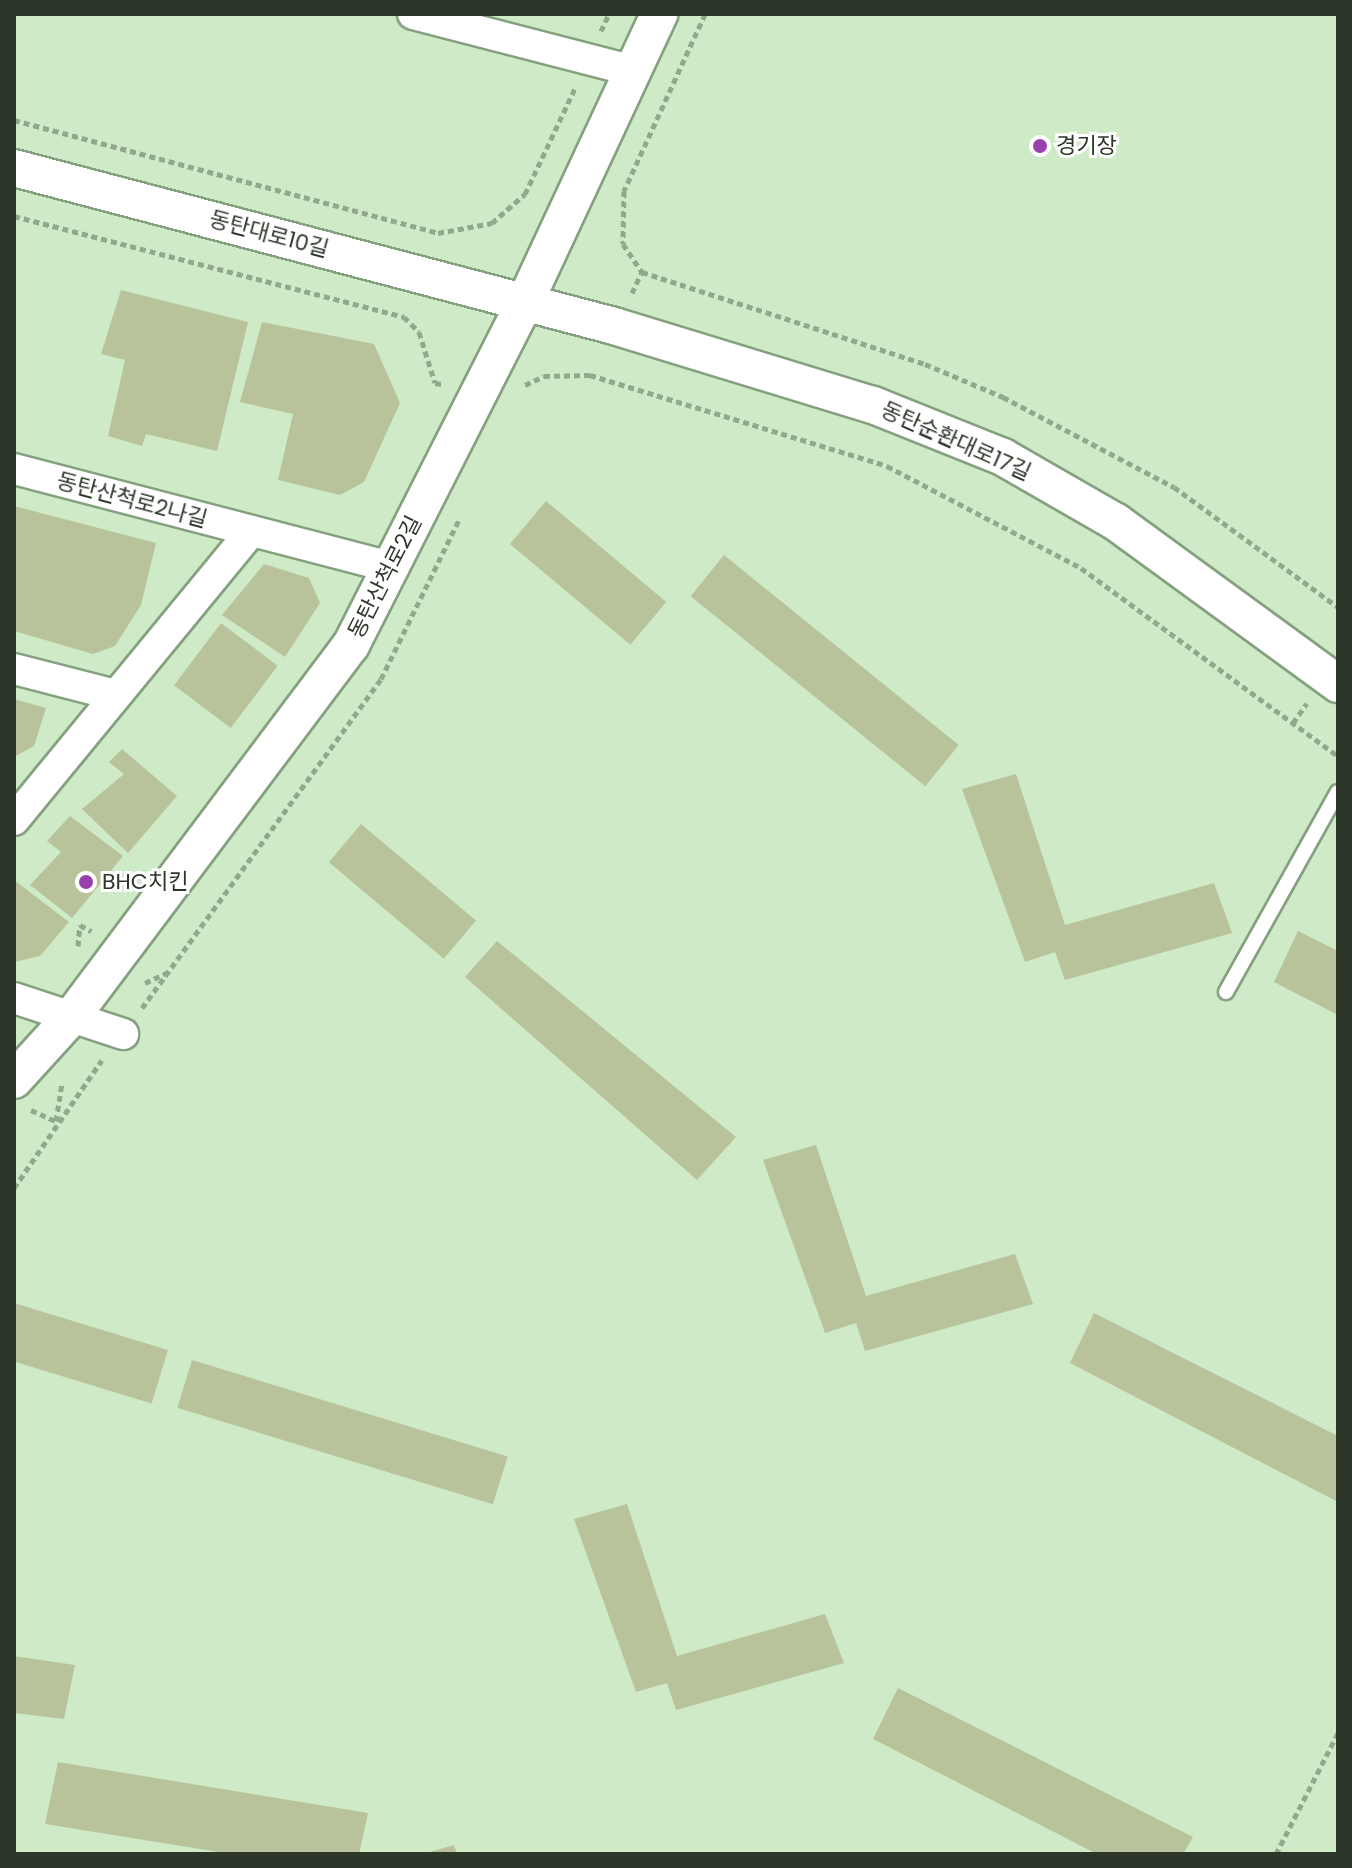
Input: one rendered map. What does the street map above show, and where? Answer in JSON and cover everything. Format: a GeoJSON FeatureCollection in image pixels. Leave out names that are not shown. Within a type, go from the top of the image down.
{"type":"FeatureCollection","features":[{"type":"Feature","properties":{"kind":"street"},"geometry":{"type":"LineString","coordinates":[[413,14],[633,71]]}},
{"type":"Feature","properties":{"kind":"street","name":"동탄산척로2길"},"geometry":{"type":"LineString","coordinates":[[14,1080],[73,1015],[351,645],[393,568],[525,302],[659,14]]}},
{"type":"Feature","properties":{"kind":"street","name":"동탄대로10길"},"geometry":{"type":"LineString","coordinates":[[14,168],[525,302]]}},
{"type":"Feature","properties":{"kind":"street","name":"동탄순환대로17길"},"geometry":{"type":"LineString","coordinates":[[525,302],[873,405],[1003,457],[1116,522],[1338,684]]}},
{"type":"Feature","properties":{"kind":"street","name":"동탄산척로2나길"},"geometry":{"type":"LineString","coordinates":[[14,469],[393,568]]}},
{"type":"Feature","properties":{"kind":"street"},"geometry":{"type":"LineString","coordinates":[[14,820],[251,531]]}},
{"type":"Feature","properties":{"kind":"street"},"geometry":{"type":"LineString","coordinates":[[14,669],[115,695]]}},
{"type":"Feature","properties":{"kind":"street"},"geometry":{"type":"LineString","coordinates":[[14,998],[123,1034]]}},
{"type":"Feature","properties":{"kind":"lane"},"geometry":{"type":"LineString","coordinates":[[1226,992],[1338,792]]}},
{"type":"Feature","properties":{"kind":"path"},"geometry":{"type":"LineString","coordinates":[[14,120],[438,233],[469,230],[492,223],[525,194],[609,14]]}},
{"type":"Feature","properties":{"kind":"path"},"geometry":{"type":"LineString","coordinates":[[705,14],[624,191],[623,244],[642,272],[865,343],[1003,397],[1174,487],[1338,607]]}},
{"type":"Feature","properties":{"kind":"path"},"geometry":{"type":"LineString","coordinates":[[14,216],[404,317],[428,350],[435,383]]}},
{"type":"Feature","properties":{"kind":"path"},"geometry":{"type":"LineString","coordinates":[[590,375],[887,466],[1081,568],[1338,756]]}},
{"type":"Feature","properties":{"kind":"path"},"geometry":{"type":"LineString","coordinates":[[14,1188],[123,1034]]}},
{"type":"Feature","properties":{"kind":"path"},"geometry":{"type":"LineString","coordinates":[[1276,1854],[1338,1733]]}},
{"type":"Feature","properties":{"kind":"building"},"geometry":{"type":"Polygon","coordinates":[[[121,290],[248,322],[217,451],[146,434],[142,446],[108,436],[125,360],[101,354],[121,290]]]}},
{"type":"Feature","properties":{"kind":"building"},"geometry":{"type":"Polygon","coordinates":[[[262,322],[374,344],[400,403],[364,482],[340,495],[278,480],[293,414],[240,402],[262,322]]]}},
{"type":"Feature","properties":{"kind":"building"},"geometry":{"type":"Polygon","coordinates":[[[546,501],[666,602],[630,645],[510,544],[546,501]]]}},
{"type":"Feature","properties":{"kind":"building"},"geometry":{"type":"Polygon","coordinates":[[[14,506],[156,543],[141,605],[115,646],[93,654],[14,631],[14,506]]]}},
{"type":"Feature","properties":{"kind":"building"},"geometry":{"type":"Polygon","coordinates":[[[724,555],[959,745],[925,786],[691,596],[724,555]]]}},
{"type":"Feature","properties":{"kind":"building"},"geometry":{"type":"Polygon","coordinates":[[[264,564],[309,578],[320,603],[285,657],[222,615],[264,564]]]}},
{"type":"Feature","properties":{"kind":"building"},"geometry":{"type":"Polygon","coordinates":[[[221,623],[278,666],[231,728],[174,685],[221,623]]]}},
{"type":"Feature","properties":{"kind":"building"},"geometry":{"type":"Polygon","coordinates":[[[14,699],[46,708],[34,746],[14,757],[14,699]]]}},
{"type":"Feature","properties":{"kind":"building"},"geometry":{"type":"Polygon","coordinates":[[[122,749],[177,796],[128,853],[82,809],[124,774],[109,762],[122,749]]]}},
{"type":"Feature","properties":{"kind":"building"},"geometry":{"type":"Polygon","coordinates":[[[1016,774],[1065,925],[1214,883],[1232,933],[1065,980],[1055,952],[1025,962],[962,789],[1016,774]]]}},
{"type":"Feature","properties":{"kind":"building"},"geometry":{"type":"Polygon","coordinates":[[[70,816],[123,856],[72,918],[30,885],[61,852],[47,841],[70,816]]]}},
{"type":"Feature","properties":{"kind":"building"},"geometry":{"type":"Polygon","coordinates":[[[361,824],[476,920],[444,959],[329,862],[361,824]]]}},
{"type":"Feature","properties":{"kind":"building"},"geometry":{"type":"Polygon","coordinates":[[[14,880],[69,922],[40,956],[14,962],[14,880]]]}},
{"type":"Feature","properties":{"kind":"building"},"geometry":{"type":"Polygon","coordinates":[[[1298,931],[1338,951],[1338,1015],[1274,982],[1298,931]]]}},
{"type":"Feature","properties":{"kind":"building"},"geometry":{"type":"Polygon","coordinates":[[[497,941],[736,1137],[697,1180],[465,977],[497,941]]]}},
{"type":"Feature","properties":{"kind":"building"},"geometry":{"type":"Polygon","coordinates":[[[816,1145],[866,1296],[1015,1254],[1033,1304],[865,1351],[856,1323],[825,1333],[763,1160],[816,1145]]]}},
{"type":"Feature","properties":{"kind":"building"},"geometry":{"type":"Polygon","coordinates":[[[14,1303],[168,1350],[152,1404],[14,1362],[14,1303]]]}},
{"type":"Feature","properties":{"kind":"building"},"geometry":{"type":"Polygon","coordinates":[[[1094,1313],[1338,1436],[1338,1502],[1070,1363],[1094,1313]]]}},
{"type":"Feature","properties":{"kind":"building"},"geometry":{"type":"Polygon","coordinates":[[[192,1360],[508,1456],[493,1504],[177,1408],[192,1360]]]}},
{"type":"Feature","properties":{"kind":"building"},"geometry":{"type":"Polygon","coordinates":[[[627,1504],[677,1656],[825,1614],[844,1663],[676,1710],[667,1683],[636,1692],[574,1519],[627,1504]]]}},
{"type":"Feature","properties":{"kind":"building"},"geometry":{"type":"Polygon","coordinates":[[[14,1656],[75,1665],[64,1719],[14,1713],[14,1656]]]}},
{"type":"Feature","properties":{"kind":"building"},"geometry":{"type":"Polygon","coordinates":[[[898,1688],[1193,1837],[1183,1854],[1097,1854],[873,1739],[898,1688]]]}},
{"type":"Feature","properties":{"kind":"building"},"geometry":{"type":"Polygon","coordinates":[[[58,1762],[368,1813],[359,1854],[231,1854],[45,1824],[58,1762]]]}},
{"type":"Feature","properties":{"kind":"building"},"geometry":{"type":"Polygon","coordinates":[[[454,1845],[457,1854],[426,1854],[426,1853],[454,1845]]]}},
{"type":"Feature","properties":{"kind":"place","name":"경기장"},"geometry":{"type":"Point","coordinates":[1040,146]}},
{"type":"Feature","properties":{"kind":"place","name":"BHC치킨"},"geometry":{"type":"Point","coordinates":[86,882]}}]}
